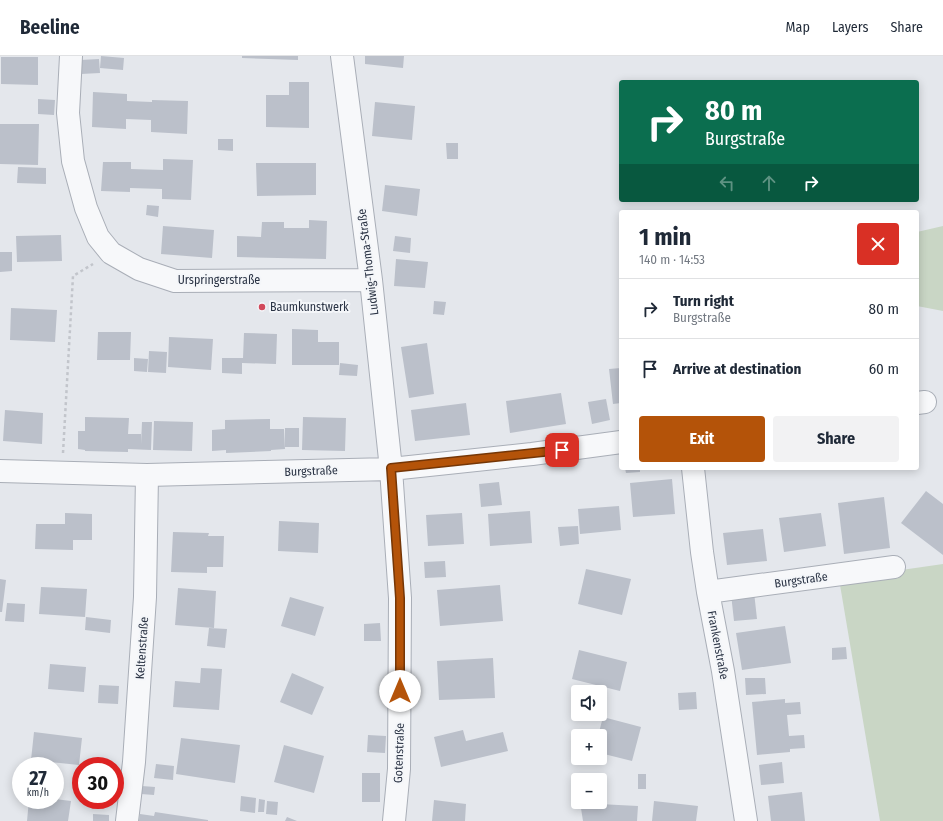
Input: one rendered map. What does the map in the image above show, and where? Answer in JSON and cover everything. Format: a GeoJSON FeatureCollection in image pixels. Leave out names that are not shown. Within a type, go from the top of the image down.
{"type":"FeatureCollection","features":[{"type":"Feature","properties":{"kind":"street","name":"Urspringerstraße"},"geometry":{"type":"LineString","coordinates":[[71,56],[68,113],[73,162],[86,208],[98,237],[111,253],[139,269],[175,281],[371,280]]}},
{"type":"Feature","properties":{"kind":"street","name":"Ludwig-Thoma-Straße"},"geometry":{"type":"LineString","coordinates":[[342,56],[371,280],[391,468]]}},
{"type":"Feature","properties":{"kind":"street","name":"Burgstraße"},"geometry":{"type":"LineString","coordinates":[[0,471],[147,475],[391,468],[532,454],[619,442]]}},
{"type":"Feature","properties":{"kind":"street","name":"Gotenstraße"},"geometry":{"type":"LineString","coordinates":[[391,468],[400,598],[399,769],[394,821]]}},
{"type":"Feature","properties":{"kind":"street","name":"Frankenstraße"},"geometry":{"type":"LineString","coordinates":[[693,470],[708,592],[723,671],[746,821]]}},
{"type":"Feature","properties":{"kind":"street","name":"Keltenstraße"},"geometry":{"type":"LineString","coordinates":[[127,821],[134,762],[145,597],[147,475]]}},
{"type":"Feature","properties":{"kind":"street","name":"Burgstraße"},"geometry":{"type":"LineString","coordinates":[[708,592],[894,567]]}},
{"type":"Feature","properties":{"kind":"path"},"geometry":{"type":"LineString","coordinates":[[62,473],[73,276],[111,253]]}},
{"type":"Feature","properties":{"kind":"green space"},"geometry":{"type":"Polygon","coordinates":[[[943,226],[943,311],[919,306],[919,232],[943,226]]]}},
{"type":"Feature","properties":{"kind":"green space"},"geometry":{"type":"Polygon","coordinates":[[[943,564],[943,821],[880,821],[839,579],[943,564]]]}},
{"type":"Feature","properties":{"kind":"building"},"geometry":{"type":"Polygon","coordinates":[[[101,56],[124,58],[123,70],[100,68],[101,56]]]}},
{"type":"Feature","properties":{"kind":"building"},"geometry":{"type":"Polygon","coordinates":[[[242,56],[298,56],[298,60],[242,58],[242,56]]]}},
{"type":"Feature","properties":{"kind":"building"},"geometry":{"type":"Polygon","coordinates":[[[365,56],[404,56],[403,68],[365,64],[365,56]]]}},
{"type":"Feature","properties":{"kind":"building"},"geometry":{"type":"Polygon","coordinates":[[[1,57],[38,57],[38,85],[1,84],[1,57]]]}},
{"type":"Feature","properties":{"kind":"building"},"geometry":{"type":"Polygon","coordinates":[[[99,59],[100,73],[81,74],[80,60],[99,59]]]}},
{"type":"Feature","properties":{"kind":"building"},"geometry":{"type":"Polygon","coordinates":[[[289,82],[309,82],[309,128],[266,127],[266,95],[289,95],[289,82]]]}},
{"type":"Feature","properties":{"kind":"building"},"geometry":{"type":"Polygon","coordinates":[[[93,92],[127,94],[127,101],[188,101],[187,134],[151,132],[151,120],[126,119],[126,129],[92,127],[93,92]]]}},
{"type":"Feature","properties":{"kind":"building"},"geometry":{"type":"Polygon","coordinates":[[[38,99],[55,100],[54,115],[38,114],[38,99]]]}},
{"type":"Feature","properties":{"kind":"building"},"geometry":{"type":"Polygon","coordinates":[[[375,102],[415,106],[412,140],[372,136],[375,102]]]}},
{"type":"Feature","properties":{"kind":"building"},"geometry":{"type":"Polygon","coordinates":[[[0,124],[39,124],[38,165],[0,164],[0,124]]]}},
{"type":"Feature","properties":{"kind":"building"},"geometry":{"type":"Polygon","coordinates":[[[218,139],[233,139],[233,151],[218,150],[218,139]]]}},
{"type":"Feature","properties":{"kind":"building"},"geometry":{"type":"Polygon","coordinates":[[[446,143],[458,143],[458,159],[447,159],[446,143]]]}},
{"type":"Feature","properties":{"kind":"building"},"geometry":{"type":"Polygon","coordinates":[[[163,159],[193,160],[191,200],[162,199],[162,189],[130,188],[130,192],[101,191],[103,162],[131,162],[131,169],[163,170],[163,159]]]}},
{"type":"Feature","properties":{"kind":"building"},"geometry":{"type":"Polygon","coordinates":[[[256,163],[316,163],[316,195],[257,196],[256,163]]]}},
{"type":"Feature","properties":{"kind":"building"},"geometry":{"type":"Polygon","coordinates":[[[18,167],[46,168],[46,184],[17,183],[18,167]]]}},
{"type":"Feature","properties":{"kind":"building"},"geometry":{"type":"Polygon","coordinates":[[[385,185],[420,189],[417,216],[382,211],[385,185]]]}},
{"type":"Feature","properties":{"kind":"building"},"geometry":{"type":"Polygon","coordinates":[[[147,205],[159,206],[158,217],[146,215],[147,205]]]}},
{"type":"Feature","properties":{"kind":"building"},"geometry":{"type":"Polygon","coordinates":[[[309,220],[327,221],[326,259],[237,257],[237,236],[261,237],[262,222],[284,222],[284,228],[309,228],[309,220]]]}},
{"type":"Feature","properties":{"kind":"building"},"geometry":{"type":"Polygon","coordinates":[[[163,226],[214,230],[212,258],[161,254],[163,226]]]}},
{"type":"Feature","properties":{"kind":"building"},"geometry":{"type":"Polygon","coordinates":[[[61,235],[62,261],[17,262],[16,236],[61,235]]]}},
{"type":"Feature","properties":{"kind":"building"},"geometry":{"type":"Polygon","coordinates":[[[395,236],[411,238],[410,253],[393,251],[395,236]]]}},
{"type":"Feature","properties":{"kind":"building"},"geometry":{"type":"Polygon","coordinates":[[[0,252],[12,252],[12,271],[0,272],[0,252]]]}},
{"type":"Feature","properties":{"kind":"building"},"geometry":{"type":"Polygon","coordinates":[[[396,259],[428,262],[425,288],[394,286],[396,259]]]}},
{"type":"Feature","properties":{"kind":"building"},"geometry":{"type":"Polygon","coordinates":[[[434,301],[446,302],[444,315],[433,314],[434,301]]]}},
{"type":"Feature","properties":{"kind":"building"},"geometry":{"type":"Polygon","coordinates":[[[11,308],[57,310],[55,342],[10,340],[11,308]]]}},
{"type":"Feature","properties":{"kind":"building"},"geometry":{"type":"Polygon","coordinates":[[[292,329],[318,330],[318,342],[339,342],[339,365],[292,365],[292,329]]]}},
{"type":"Feature","properties":{"kind":"building"},"geometry":{"type":"Polygon","coordinates":[[[98,332],[131,332],[130,360],[97,360],[98,332]]]}},
{"type":"Feature","properties":{"kind":"building"},"geometry":{"type":"Polygon","coordinates":[[[244,333],[277,334],[276,364],[242,363],[242,374],[222,373],[222,358],[243,358],[244,333]]]}},
{"type":"Feature","properties":{"kind":"building"},"geometry":{"type":"Polygon","coordinates":[[[169,337],[213,339],[211,370],[168,367],[169,337]]]}},
{"type":"Feature","properties":{"kind":"building"},"geometry":{"type":"Polygon","coordinates":[[[427,343],[434,394],[409,398],[401,347],[427,343]]]}},
{"type":"Feature","properties":{"kind":"building"},"geometry":{"type":"Polygon","coordinates":[[[149,351],[167,352],[166,373],[148,372],[149,351]]]}},
{"type":"Feature","properties":{"kind":"building"},"geometry":{"type":"Polygon","coordinates":[[[134,358],[148,359],[147,372],[134,371],[134,358]]]}},
{"type":"Feature","properties":{"kind":"building"},"geometry":{"type":"Polygon","coordinates":[[[340,363],[358,365],[357,376],[339,375],[340,363]]]}},
{"type":"Feature","properties":{"kind":"building"},"geometry":{"type":"Polygon","coordinates":[[[619,368],[619,403],[613,404],[609,369],[619,368]]]}},
{"type":"Feature","properties":{"kind":"building"},"geometry":{"type":"Polygon","coordinates":[[[561,393],[566,424],[510,433],[506,401],[561,393]]]}},
{"type":"Feature","properties":{"kind":"building"},"geometry":{"type":"Polygon","coordinates":[[[606,399],[610,420],[592,424],[588,402],[606,399]]]}},
{"type":"Feature","properties":{"kind":"building"},"geometry":{"type":"Polygon","coordinates":[[[466,403],[470,435],[415,441],[411,410],[466,403]]]}},
{"type":"Feature","properties":{"kind":"building"},"geometry":{"type":"Polygon","coordinates":[[[5,410],[43,413],[42,444],[3,441],[5,410]]]}},
{"type":"Feature","properties":{"kind":"building"},"geometry":{"type":"Polygon","coordinates":[[[85,417],[129,418],[128,434],[141,434],[141,444],[142,422],[152,422],[151,450],[128,449],[128,452],[85,451],[78,449],[78,431],[85,431],[85,417]]]}},
{"type":"Feature","properties":{"kind":"building"},"geometry":{"type":"Polygon","coordinates":[[[303,417],[346,418],[345,451],[302,450],[303,417]]]}},
{"type":"Feature","properties":{"kind":"building"},"geometry":{"type":"Polygon","coordinates":[[[270,419],[270,429],[284,429],[285,449],[226,453],[226,450],[212,451],[212,430],[225,429],[225,420],[270,419]]]}},
{"type":"Feature","properties":{"kind":"building"},"geometry":{"type":"Polygon","coordinates":[[[154,421],[193,422],[192,451],[153,450],[154,421]]]}},
{"type":"Feature","properties":{"kind":"building"},"geometry":{"type":"Polygon","coordinates":[[[285,428],[299,428],[299,447],[285,447],[285,428]]]}},
{"type":"Feature","properties":{"kind":"building"},"geometry":{"type":"Polygon","coordinates":[[[625,470],[640,470],[640,472],[626,473],[625,470]]]}},
{"type":"Feature","properties":{"kind":"building"},"geometry":{"type":"Polygon","coordinates":[[[672,479],[675,514],[633,517],[630,483],[672,479]]]}},
{"type":"Feature","properties":{"kind":"building"},"geometry":{"type":"Polygon","coordinates":[[[499,482],[502,505],[481,507],[479,484],[499,482]]]}},
{"type":"Feature","properties":{"kind":"building"},"geometry":{"type":"Polygon","coordinates":[[[926,491],[943,504],[943,555],[901,523],[926,491]]]}},
{"type":"Feature","properties":{"kind":"building"},"geometry":{"type":"Polygon","coordinates":[[[884,497],[890,548],[844,554],[838,503],[884,497]]]}},
{"type":"Feature","properties":{"kind":"building"},"geometry":{"type":"Polygon","coordinates":[[[619,506],[621,530],[580,534],[578,509],[619,506]]]}},
{"type":"Feature","properties":{"kind":"building"},"geometry":{"type":"Polygon","coordinates":[[[530,511],[532,543],[490,546],[488,514],[530,511]]]}},
{"type":"Feature","properties":{"kind":"building"},"geometry":{"type":"Polygon","coordinates":[[[65,513],[92,514],[92,540],[73,540],[73,550],[35,549],[36,524],[65,524],[65,513]]]}},
{"type":"Feature","properties":{"kind":"building"},"geometry":{"type":"Polygon","coordinates":[[[462,513],[464,544],[428,546],[426,515],[462,513]]]}},
{"type":"Feature","properties":{"kind":"building"},"geometry":{"type":"Polygon","coordinates":[[[821,513],[826,546],[784,552],[779,518],[821,513]]]}},
{"type":"Feature","properties":{"kind":"building"},"geometry":{"type":"Polygon","coordinates":[[[279,521],[319,523],[318,553],[278,551],[279,521]]]}},
{"type":"Feature","properties":{"kind":"building"},"geometry":{"type":"Polygon","coordinates":[[[578,526],[579,544],[560,546],[558,527],[578,526]]]}},
{"type":"Feature","properties":{"kind":"building"},"geometry":{"type":"Polygon","coordinates":[[[763,529],[767,561],[727,565],[723,533],[763,529]]]}},
{"type":"Feature","properties":{"kind":"building"},"geometry":{"type":"Polygon","coordinates":[[[173,532],[209,533],[208,536],[224,536],[223,567],[207,567],[207,573],[171,572],[173,532]]]}},
{"type":"Feature","properties":{"kind":"building"},"geometry":{"type":"Polygon","coordinates":[[[445,561],[446,577],[425,578],[424,562],[445,561]]]}},
{"type":"Feature","properties":{"kind":"building"},"geometry":{"type":"Polygon","coordinates":[[[586,569],[631,579],[622,615],[578,604],[586,569]]]}},
{"type":"Feature","properties":{"kind":"building"},"geometry":{"type":"Polygon","coordinates":[[[0,579],[6,580],[2,612],[0,612],[0,579]]]}},
{"type":"Feature","properties":{"kind":"building"},"geometry":{"type":"Polygon","coordinates":[[[500,585],[503,621],[440,626],[437,590],[500,585]]]}},
{"type":"Feature","properties":{"kind":"building"},"geometry":{"type":"Polygon","coordinates":[[[41,587],[87,589],[85,617],[39,614],[41,587]]]}},
{"type":"Feature","properties":{"kind":"building"},"geometry":{"type":"Polygon","coordinates":[[[178,588],[216,591],[214,628],[175,625],[178,588]]]}},
{"type":"Feature","properties":{"kind":"building"},"geometry":{"type":"Polygon","coordinates":[[[754,592],[757,619],[734,621],[731,594],[754,592]]]}},
{"type":"Feature","properties":{"kind":"building"},"geometry":{"type":"Polygon","coordinates":[[[290,597],[324,607],[315,636],[281,626],[290,597]]]}},
{"type":"Feature","properties":{"kind":"building"},"geometry":{"type":"Polygon","coordinates":[[[7,603],[25,604],[24,622],[5,621],[7,603]]]}},
{"type":"Feature","properties":{"kind":"building"},"geometry":{"type":"Polygon","coordinates":[[[86,617],[111,620],[110,633],[85,630],[86,617]]]}},
{"type":"Feature","properties":{"kind":"building"},"geometry":{"type":"Polygon","coordinates":[[[380,623],[381,641],[364,641],[364,624],[380,623]]]}},
{"type":"Feature","properties":{"kind":"building"},"geometry":{"type":"Polygon","coordinates":[[[785,626],[791,663],[742,670],[736,633],[785,626]]]}},
{"type":"Feature","properties":{"kind":"building"},"geometry":{"type":"Polygon","coordinates":[[[209,628],[227,629],[225,648],[207,646],[209,628]]]}},
{"type":"Feature","properties":{"kind":"building"},"geometry":{"type":"Polygon","coordinates":[[[846,647],[847,659],[832,660],[832,648],[846,647]]]}},
{"type":"Feature","properties":{"kind":"building"},"geometry":{"type":"Polygon","coordinates":[[[579,650],[627,662],[620,691],[607,688],[607,685],[596,685],[572,679],[579,650]]]}},
{"type":"Feature","properties":{"kind":"building"},"geometry":{"type":"Polygon","coordinates":[[[493,658],[495,698],[439,700],[437,661],[493,658]]]}},
{"type":"Feature","properties":{"kind":"building"},"geometry":{"type":"Polygon","coordinates":[[[50,664],[86,667],[84,692],[48,689],[50,664]]]}},
{"type":"Feature","properties":{"kind":"building"},"geometry":{"type":"Polygon","coordinates":[[[201,668],[222,669],[219,710],[173,707],[175,681],[200,683],[201,668]]]}},
{"type":"Feature","properties":{"kind":"building"},"geometry":{"type":"Polygon","coordinates":[[[292,673],[324,687],[312,715],[280,702],[292,673]]]}},
{"type":"Feature","properties":{"kind":"building"},"geometry":{"type":"Polygon","coordinates":[[[745,678],[765,678],[766,694],[746,695],[745,678]]]}},
{"type":"Feature","properties":{"kind":"building"},"geometry":{"type":"Polygon","coordinates":[[[99,685],[119,686],[118,704],[98,703],[99,685]]]}},
{"type":"Feature","properties":{"kind":"building"},"geometry":{"type":"Polygon","coordinates":[[[696,692],[697,709],[679,710],[678,693],[696,692]]]}},
{"type":"Feature","properties":{"kind":"building"},"geometry":{"type":"Polygon","coordinates":[[[785,699],[785,703],[800,702],[801,714],[787,715],[789,736],[804,735],[805,748],[790,749],[790,752],[757,755],[752,702],[785,699]]]}},
{"type":"Feature","properties":{"kind":"building"},"geometry":{"type":"Polygon","coordinates":[[[607,718],[641,727],[632,761],[607,755],[607,729],[600,729],[602,721],[607,721],[607,718]]]}},
{"type":"Feature","properties":{"kind":"building"},"geometry":{"type":"Polygon","coordinates":[[[463,730],[466,741],[503,732],[508,751],[441,767],[434,737],[463,730]]]}},
{"type":"Feature","properties":{"kind":"building"},"geometry":{"type":"Polygon","coordinates":[[[34,732],[82,738],[80,757],[72,757],[72,764],[64,763],[64,757],[31,757],[34,732]]]}},
{"type":"Feature","properties":{"kind":"building"},"geometry":{"type":"Polygon","coordinates":[[[368,735],[386,736],[385,753],[367,752],[368,735]]]}},
{"type":"Feature","properties":{"kind":"building"},"geometry":{"type":"Polygon","coordinates":[[[181,738],[240,745],[235,783],[176,774],[181,738]]]}},
{"type":"Feature","properties":{"kind":"building"},"geometry":{"type":"Polygon","coordinates":[[[284,745],[324,756],[314,793],[274,782],[284,745]]]}},
{"type":"Feature","properties":{"kind":"building"},"geometry":{"type":"Polygon","coordinates":[[[782,762],[784,783],[761,785],[759,765],[782,762]]]}},
{"type":"Feature","properties":{"kind":"building"},"geometry":{"type":"Polygon","coordinates":[[[156,764],[174,766],[173,780],[154,778],[156,764]]]}},
{"type":"Feature","properties":{"kind":"building"},"geometry":{"type":"Polygon","coordinates":[[[362,773],[380,773],[380,802],[362,802],[362,773]]]}},
{"type":"Feature","properties":{"kind":"building"},"geometry":{"type":"Polygon","coordinates":[[[638,774],[646,774],[646,789],[638,789],[638,774]]]}},
{"type":"Feature","properties":{"kind":"building"},"geometry":{"type":"Polygon","coordinates":[[[142,786],[155,787],[154,795],[141,794],[142,786]]]}},
{"type":"Feature","properties":{"kind":"building"},"geometry":{"type":"Polygon","coordinates":[[[802,792],[805,821],[771,821],[768,796],[802,792]]]}},
{"type":"Feature","properties":{"kind":"building"},"geometry":{"type":"Polygon","coordinates":[[[241,796],[256,798],[255,813],[240,811],[241,796]]]}},
{"type":"Feature","properties":{"kind":"building"},"geometry":{"type":"Polygon","coordinates":[[[259,799],[265,800],[264,812],[258,812],[259,799]]]}},
{"type":"Feature","properties":{"kind":"building"},"geometry":{"type":"Polygon","coordinates":[[[64,800],[71,801],[68,821],[27,821],[28,809],[64,809],[64,800]]]}},
{"type":"Feature","properties":{"kind":"building"},"geometry":{"type":"Polygon","coordinates":[[[434,800],[466,804],[465,821],[432,821],[434,800]]]}},
{"type":"Feature","properties":{"kind":"building"},"geometry":{"type":"Polygon","coordinates":[[[267,801],[278,802],[277,815],[266,814],[267,801]]]}},
{"type":"Feature","properties":{"kind":"building"},"geometry":{"type":"Polygon","coordinates":[[[654,801],[698,806],[696,821],[652,821],[654,801]]]}},
{"type":"Feature","properties":{"kind":"building"},"geometry":{"type":"Polygon","coordinates":[[[607,804],[638,806],[637,821],[583,821],[581,809],[607,809],[607,804]]]}},
{"type":"Feature","properties":{"kind":"building"},"geometry":{"type":"Polygon","coordinates":[[[155,812],[208,821],[139,821],[140,814],[154,816],[155,812]]]}},
{"type":"Feature","properties":{"kind":"building"},"geometry":{"type":"Polygon","coordinates":[[[93,814],[109,815],[109,821],[93,821],[93,814]]]}},
{"type":"Feature","properties":{"kind":"building"},"geometry":{"type":"Polygon","coordinates":[[[287,817],[297,821],[285,821],[287,817]]]}},
{"type":"Feature","properties":{"kind":"place","name":"Baumkunstwerk"},"geometry":{"type":"Point","coordinates":[262,307]}},
{"type":"Feature","properties":{"kind":"route"},"geometry":{"type":"LineString","coordinates":[[400,691],[400,598],[391,468],[562,450]]}}]}
